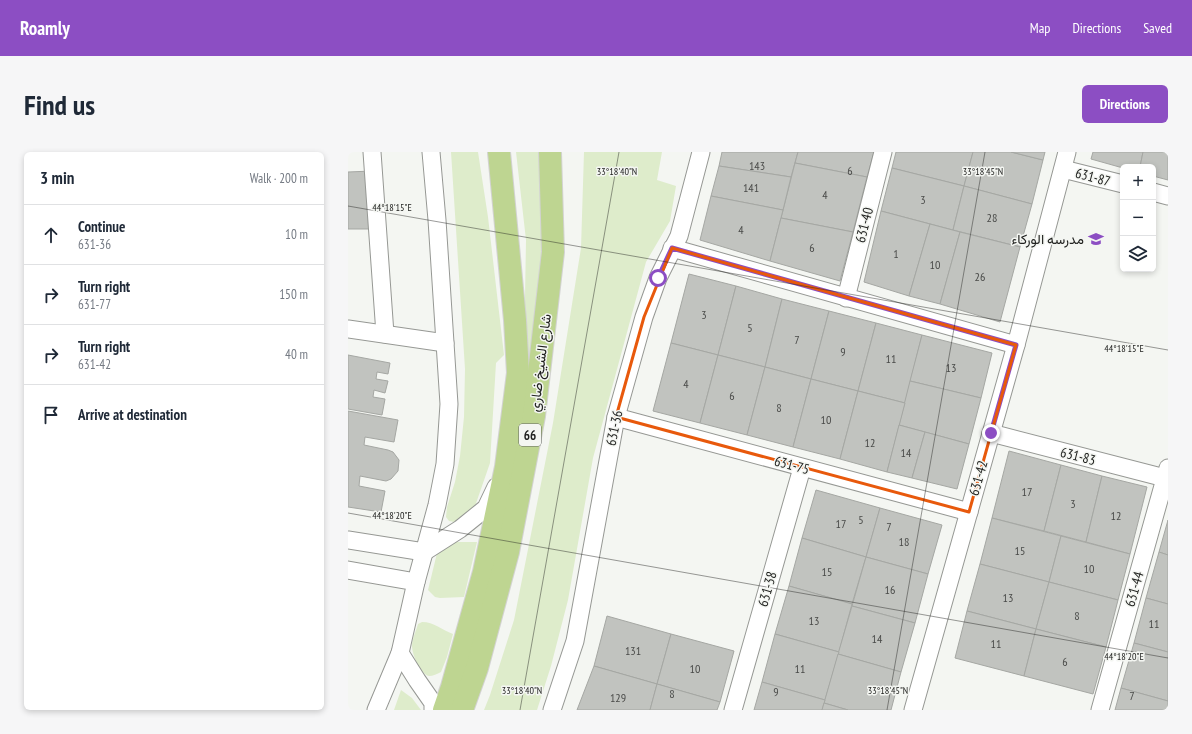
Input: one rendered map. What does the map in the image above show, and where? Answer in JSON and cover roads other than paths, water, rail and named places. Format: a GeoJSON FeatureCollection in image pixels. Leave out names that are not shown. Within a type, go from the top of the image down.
{"type":"FeatureCollection","features":[{"type":"Feature","properties":{"kind":"main road","name":"شارع الشيخ ضاري"},"geometry":{"type":"LineString","coordinates":[[444,710],[452,687],[484,572],[506,467],[518,373],[515,320],[499,152]]}},
{"type":"Feature","properties":{"kind":"main road","name":"شارع الشيخ ضاري"},"geometry":{"type":"LineString","coordinates":[[462,710],[477,668],[508,552],[534,416],[553,252],[550,152]]}},
{"type":"Feature","properties":{"kind":"street"},"geometry":{"type":"LineString","coordinates":[[372,152],[385,334]]}},
{"type":"Feature","properties":{"kind":"street"},"geometry":{"type":"LineString","coordinates":[[376,710],[400,653],[416,582],[437,505],[445,464],[448,404],[438,220],[431,152]]}},
{"type":"Feature","properties":{"kind":"street","name":"631-36"},"geometry":{"type":"LineString","coordinates":[[552,710],[574,641],[616,417],[644,316],[658,278],[679,236],[701,152]]}},
{"type":"Feature","properties":{"kind":"street","name":"631-40"},"geometry":{"type":"LineString","coordinates":[[846,298],[883,152]]}},
{"type":"Feature","properties":{"kind":"street","name":"631-42"},"geometry":{"type":"LineString","coordinates":[[913,710],[1016,345],[1067,152]]}},
{"type":"Feature","properties":{"kind":"street","name":"631-87"},"geometry":{"type":"LineString","coordinates":[[1062,169],[1120,183]]}},
{"type":"Feature","properties":{"kind":"street"},"geometry":{"type":"LineString","coordinates":[[1156,193],[1168,196]]}},
{"type":"Feature","properties":{"kind":"street"},"geometry":{"type":"LineString","coordinates":[[672,248],[1016,345]]}},
{"type":"Feature","properties":{"kind":"street"},"geometry":{"type":"LineString","coordinates":[[348,329],[445,343]]}},
{"type":"Feature","properties":{"kind":"street","name":"631-75"},"geometry":{"type":"LineString","coordinates":[[616,417],[969,512]]}},
{"type":"Feature","properties":{"kind":"street","name":"631-83"},"geometry":{"type":"LineString","coordinates":[[991,433],[1167,473]]}},
{"type":"Feature","properties":{"kind":"street"},"geometry":{"type":"LineString","coordinates":[[348,540],[424,552],[460,530],[486,508],[506,467]]}},
{"type":"Feature","properties":{"kind":"street","name":"631-38"},"geometry":{"type":"LineString","coordinates":[[733,710],[802,468]]}},
{"type":"Feature","properties":{"kind":"street","name":"631-44"},"geometry":{"type":"LineString","coordinates":[[1100,710],[1167,473]]}},
{"type":"Feature","properties":{"kind":"street"},"geometry":{"type":"LineString","coordinates":[[348,570],[416,582]]}},
{"type":"Feature","properties":{"kind":"street"},"geometry":{"type":"LineString","coordinates":[[400,653],[416,680],[433,703],[433,710]]}},
{"type":"Feature","properties":{"kind":"place","name":"مدرسه الوركاء"},"geometry":{"type":"Point","coordinates":[1096,239]}}]}
